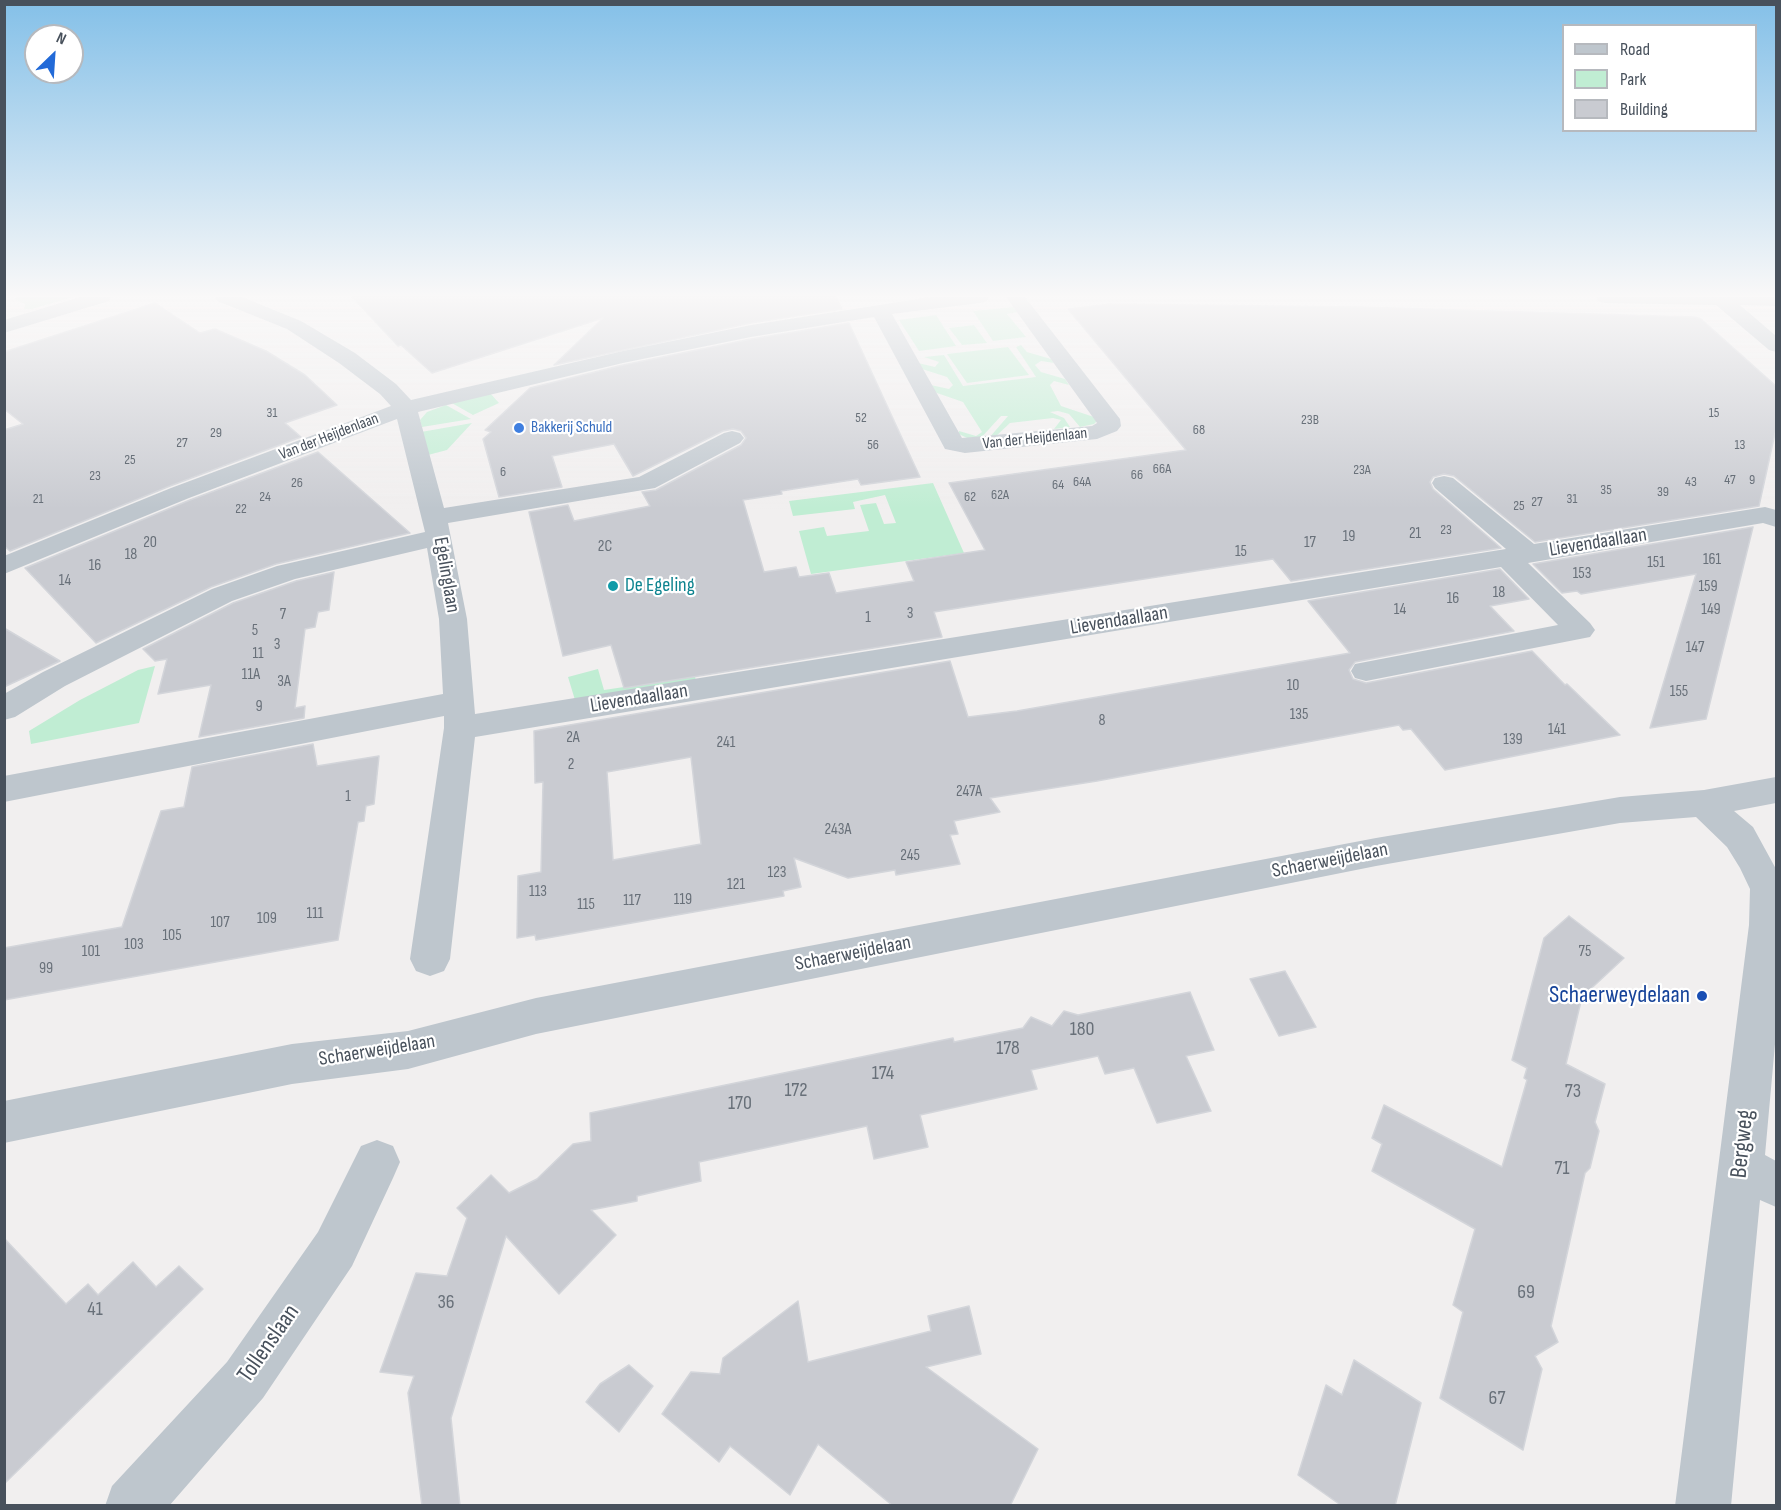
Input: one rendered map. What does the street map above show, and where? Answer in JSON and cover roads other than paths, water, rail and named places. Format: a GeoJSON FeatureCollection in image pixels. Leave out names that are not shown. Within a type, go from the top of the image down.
{"type":"FeatureCollection","features":[{"type":"Feature","properties":{"kind":"street","name":"Egelinglaan"},"geometry":{"type":"LineString","coordinates":[[360,367],[388,389],[406,408],[437,527],[453,619],[460,715],[430,959]]}},
{"type":"Feature","properties":{"kind":"street","name":"Van der Heijdenlaan"},"geometry":{"type":"LineString","coordinates":[[4,566],[180,493],[406,408],[578,367]]}},
{"type":"Feature","properties":{"kind":"street","name":"Van der Heijdenlaan"},"geometry":{"type":"LineString","coordinates":[[911,367],[953,444],[964,446],[1097,432],[1109,426],[1108,419],[1069,367]]}},
{"type":"Feature","properties":{"kind":"street"},"geometry":{"type":"LineString","coordinates":[[4,709],[54,679],[222,595],[437,527],[646,483],[732,438]]}},
{"type":"Feature","properties":{"kind":"street"},"geometry":{"type":"LineString","coordinates":[[1366,671],[1580,630],[1519,556],[1444,483]]}},
{"type":"Feature","properties":{"kind":"street","name":"Lievendaallaan"},"geometry":{"type":"LineString","coordinates":[[4,789],[460,715],[1519,556],[1765,515],[1776,519]]}},
{"type":"Feature","properties":{"kind":"street","name":"Schaerweijdelaan"},"geometry":{"type":"LineString","coordinates":[[4,1122],[292,1064],[408,1050],[536,1016],[1376,852],[1620,810],[1704,803],[1776,790]]}},
{"type":"Feature","properties":{"kind":"street","name":"Bergweg"},"geometry":{"type":"LineString","coordinates":[[1703,1506],[1758,1176],[1768,925],[1768,889],[1740,837],[1704,803]]}},
{"type":"Feature","properties":{"kind":"street","name":"Tollenslaan"},"geometry":{"type":"LineString","coordinates":[[132,1506],[246,1380],[335,1249],[377,1162]]}},
{"type":"Feature","properties":{"kind":"place","name":"Bakkerij Schuld"},"geometry":{"type":"Point","coordinates":[519,428]}},
{"type":"Feature","properties":{"kind":"place","name":"De Egeling"},"geometry":{"type":"Point","coordinates":[613,586]}},
{"type":"Feature","properties":{"kind":"place","name":"Schaerweydelaan"},"geometry":{"type":"Point","coordinates":[1702,996]}}]}
